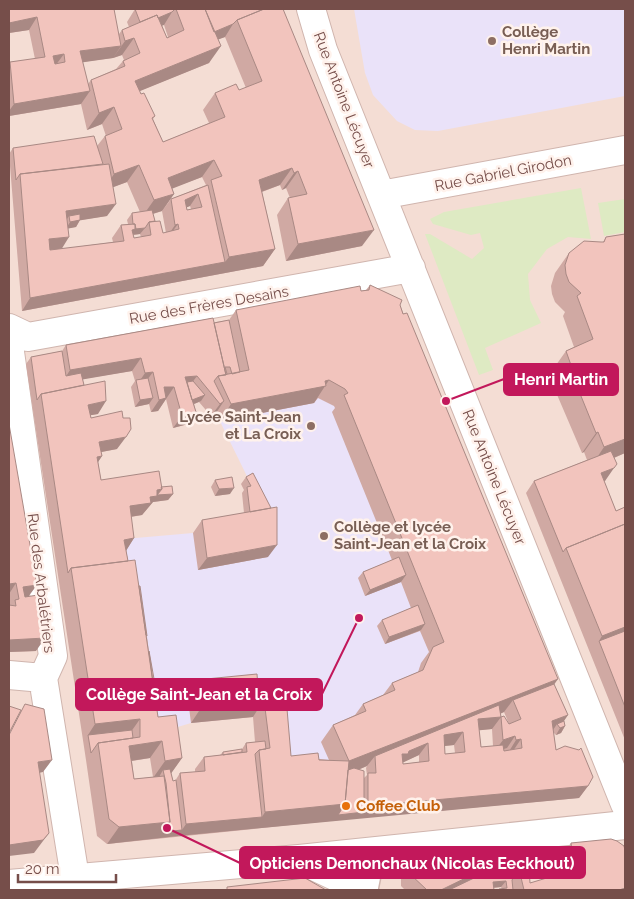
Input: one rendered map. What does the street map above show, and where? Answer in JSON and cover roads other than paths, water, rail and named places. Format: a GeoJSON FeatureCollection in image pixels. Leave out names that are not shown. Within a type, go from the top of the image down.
{"type":"FeatureCollection","features":[{"type":"Feature","properties":{"kind":"street","name":"Rue Antoine Lécuyer"},"geometry":{"type":"LineString","coordinates":[[311,9],[323,50],[625,804]]}},
{"type":"Feature","properties":{"kind":"street","name":"Rue Gabriel Girodon"},"geometry":{"type":"LineString","coordinates":[[381,195],[625,150]]}},
{"type":"Feature","properties":{"kind":"street","name":"Rue des Frères Desains"},"geometry":{"type":"LineString","coordinates":[[9,328],[28,338],[411,268]]}},
{"type":"Feature","properties":{"kind":"street","name":"Rue des Arbalétriers"},"geometry":{"type":"LineString","coordinates":[[9,345],[53,656],[43,678]]}},
{"type":"Feature","properties":{"kind":"street"},"geometry":{"type":"LineString","coordinates":[[9,675],[43,678],[76,884]]}},
{"type":"Feature","properties":{"kind":"street"},"geometry":{"type":"LineString","coordinates":[[9,884],[76,884],[625,825]]}},
{"type":"Feature","properties":{"kind":"street"},"geometry":{"type":"LineString","coordinates":[[300,859],[364,890]]}},
{"type":"Feature","properties":{"kind":"lane"},"geometry":{"type":"LineString","coordinates":[[370,890],[374,870],[374,851]]}},
{"type":"Feature","properties":{"kind":"place","name":"Collège Henri Martin"},"geometry":{"type":"Point","coordinates":[492,41]}},
{"type":"Feature","properties":{"kind":"place","name":"Henri Martin"},"geometry":{"type":"Point","coordinates":[446,401]}},
{"type":"Feature","properties":{"kind":"place","name":"Lycée Saint-Jean et La Croix"},"geometry":{"type":"Point","coordinates":[311,426]}},
{"type":"Feature","properties":{"kind":"place","name":"Collège et lycée Saint-Jean et la Croix"},"geometry":{"type":"Point","coordinates":[324,536]}},
{"type":"Feature","properties":{"kind":"place","name":"Collège Saint-Jean et la Croix"},"geometry":{"type":"Point","coordinates":[359,618]}},
{"type":"Feature","properties":{"kind":"place","name":"Coffee Club"},"geometry":{"type":"Point","coordinates":[346,806]}},
{"type":"Feature","properties":{"kind":"place","name":"Opticiens Demonchaux (Nicolas Eeckhout)"},"geometry":{"type":"Point","coordinates":[167,828]}}]}
